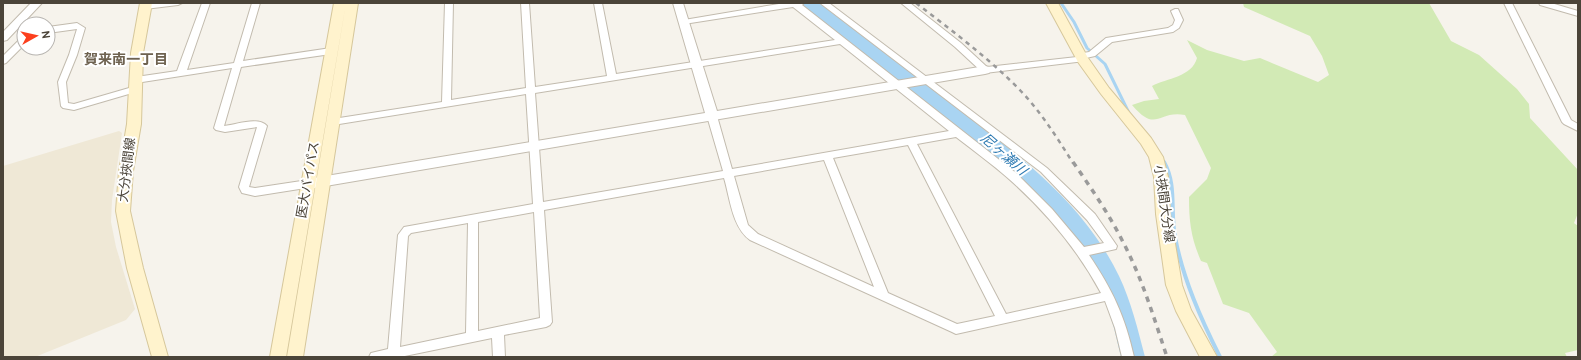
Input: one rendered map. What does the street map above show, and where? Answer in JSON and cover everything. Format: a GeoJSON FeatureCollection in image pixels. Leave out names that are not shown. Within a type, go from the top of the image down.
{"type":"FeatureCollection","features":[{"type":"Feature","properties":{"kind":"main road","name":"医大バイパス"},"geometry":{"type":"LineString","coordinates":[[278,357],[340,3]]}},
{"type":"Feature","properties":{"kind":"main road","name":"医大バイパス"},"geometry":{"type":"LineString","coordinates":[[295,357],[352,3]]}},
{"type":"Feature","properties":{"kind":"main road","name":"小挾間大分線"},"geometry":{"type":"LineString","coordinates":[[1052,3],[1082,58],[1108,94],[1146,140],[1156,157],[1161,177],[1163,214],[1174,285],[1184,311],[1209,357]]}},
{"type":"Feature","properties":{"kind":"main road","name":"大分挾間線"},"geometry":{"type":"LineString","coordinates":[[146,5],[137,53],[134,124],[125,179],[123,211],[135,268],[160,357]]}},
{"type":"Feature","properties":{"kind":"street"},"geometry":{"type":"LineString","coordinates":[[3,38],[37,3]]}},
{"type":"Feature","properties":{"kind":"street"},"geometry":{"type":"LineString","coordinates":[[146,5],[178,3]]}},
{"type":"Feature","properties":{"kind":"street"},"geometry":{"type":"LineString","coordinates":[[181,73],[206,3]]}},
{"type":"Feature","properties":{"kind":"street"},"geometry":{"type":"LineString","coordinates":[[256,3],[219,128],[225,129],[258,124],[262,126],[244,187],[246,190],[255,192],[985,70],[1082,58],[1092,54],[1109,40],[1170,30],[1176,26],[1179,20],[1175,11]]}},
{"type":"Feature","properties":{"kind":"street"},"geometry":{"type":"LineString","coordinates":[[446,105],[449,3]]}},
{"type":"Feature","properties":{"kind":"street"},"geometry":{"type":"LineString","coordinates":[[375,357],[546,322],[525,3]]}},
{"type":"Feature","properties":{"kind":"street"},"geometry":{"type":"LineString","coordinates":[[598,3],[612,78]]}},
{"type":"Feature","properties":{"kind":"street"},"geometry":{"type":"LineString","coordinates":[[678,3],[743,226],[751,235],[956,329],[1109,296]]}},
{"type":"Feature","properties":{"kind":"street"},"geometry":{"type":"LineString","coordinates":[[824,3],[922,81],[1024,154],[1058,183],[1091,216],[1112,246],[1085,251]]}},
{"type":"Feature","properties":{"kind":"street"},"geometry":{"type":"LineString","coordinates":[[905,3],[949,37],[985,70]]}},
{"type":"Feature","properties":{"kind":"street"},"geometry":{"type":"LineString","coordinates":[[1508,3],[1567,122],[1578,128]]}},
{"type":"Feature","properties":{"kind":"street"},"geometry":{"type":"LineString","coordinates":[[1543,3],[1578,14]]}},
{"type":"Feature","properties":{"kind":"street"},"geometry":{"type":"LineString","coordinates":[[684,22],[797,4],[1003,168],[1039,200],[1085,251],[1109,296],[1119,319],[1128,357]]}},
{"type":"Feature","properties":{"kind":"street"},"geometry":{"type":"LineString","coordinates":[[56,29],[77,25],[81,28],[73,55],[62,82],[64,104],[66,106],[74,107],[136,85],[181,73],[331,51]]}},
{"type":"Feature","properties":{"kind":"street"},"geometry":{"type":"LineString","coordinates":[[333,122],[842,41]]}},
{"type":"Feature","properties":{"kind":"street"},"geometry":{"type":"LineString","coordinates":[[3,61],[16,48]]}},
{"type":"Feature","properties":{"kind":"street"},"geometry":{"type":"LineString","coordinates":[[394,353],[403,235],[408,230],[958,133]]}},
{"type":"Feature","properties":{"kind":"street"},"geometry":{"type":"LineString","coordinates":[[911,141],[1002,318]]}},
{"type":"Feature","properties":{"kind":"street"},"geometry":{"type":"LineString","coordinates":[[827,156],[884,297]]}},
{"type":"Feature","properties":{"kind":"street"},"geometry":{"type":"LineString","coordinates":[[472,337],[473,219]]}},
{"type":"Feature","properties":{"kind":"street"},"geometry":{"type":"LineString","coordinates":[[498,332],[499,357]]}},
{"type":"Feature","properties":{"kind":"shaded area"},"geometry":{"type":"Polygon","coordinates":[[[119,131],[122,133],[112,200],[111,222],[116,247],[135,309],[126,320],[35,357],[3,357],[3,166],[119,131]]]}},
{"type":"Feature","properties":{"kind":"green space"},"geometry":{"type":"Polygon","coordinates":[[[1243,3],[1429,3],[1451,41],[1479,55],[1517,89],[1529,104],[1530,118],[1578,170],[1578,213],[1574,223],[1578,226],[1578,350],[1565,353],[1567,357],[1271,357],[1277,352],[1249,313],[1223,304],[1207,263],[1201,261],[1195,245],[1189,214],[1189,197],[1207,179],[1211,168],[1185,115],[1168,115],[1152,120],[1140,114],[1132,105],[1144,101],[1159,99],[1152,86],[1185,73],[1190,69],[1197,58],[1187,40],[1207,50],[1244,61],[1260,58],[1318,82],[1329,75],[1322,56],[1310,36],[1244,7],[1243,3]]]}},
{"type":"Feature","properties":{"kind":"waterway","name":"尼ヶ瀬川"},"geometry":{"type":"LineString","coordinates":[[809,3],[994,146],[1038,183],[1062,208],[1082,234],[1109,278],[1126,328],[1133,357]]}},
{"type":"Feature","properties":{"kind":"waterway"},"geometry":{"type":"LineString","coordinates":[[1061,3],[1074,22],[1087,48],[1105,64],[1129,113]]}},
{"type":"Feature","properties":{"kind":"waterway"},"geometry":{"type":"LineString","coordinates":[[1162,159],[1164,163]]}},
{"type":"Feature","properties":{"kind":"waterway"},"geometry":{"type":"LineString","coordinates":[[1164,162],[1168,171],[1172,189],[1174,227],[1178,253],[1206,328],[1220,357]]}},
{"type":"Feature","properties":{"kind":"railway"},"geometry":{"type":"LineString","coordinates":[[916,3],[981,54],[1025,95],[1054,133],[1073,163]]}},
{"type":"Feature","properties":{"kind":"railway"},"geometry":{"type":"LineString","coordinates":[[1073,162],[1106,211],[1130,256],[1147,298],[1167,357]]}},
{"type":"Feature","properties":{"kind":"district","name":"賀来南一丁目"},"geometry":{"type":"Point","coordinates":[126,60]}}]}
